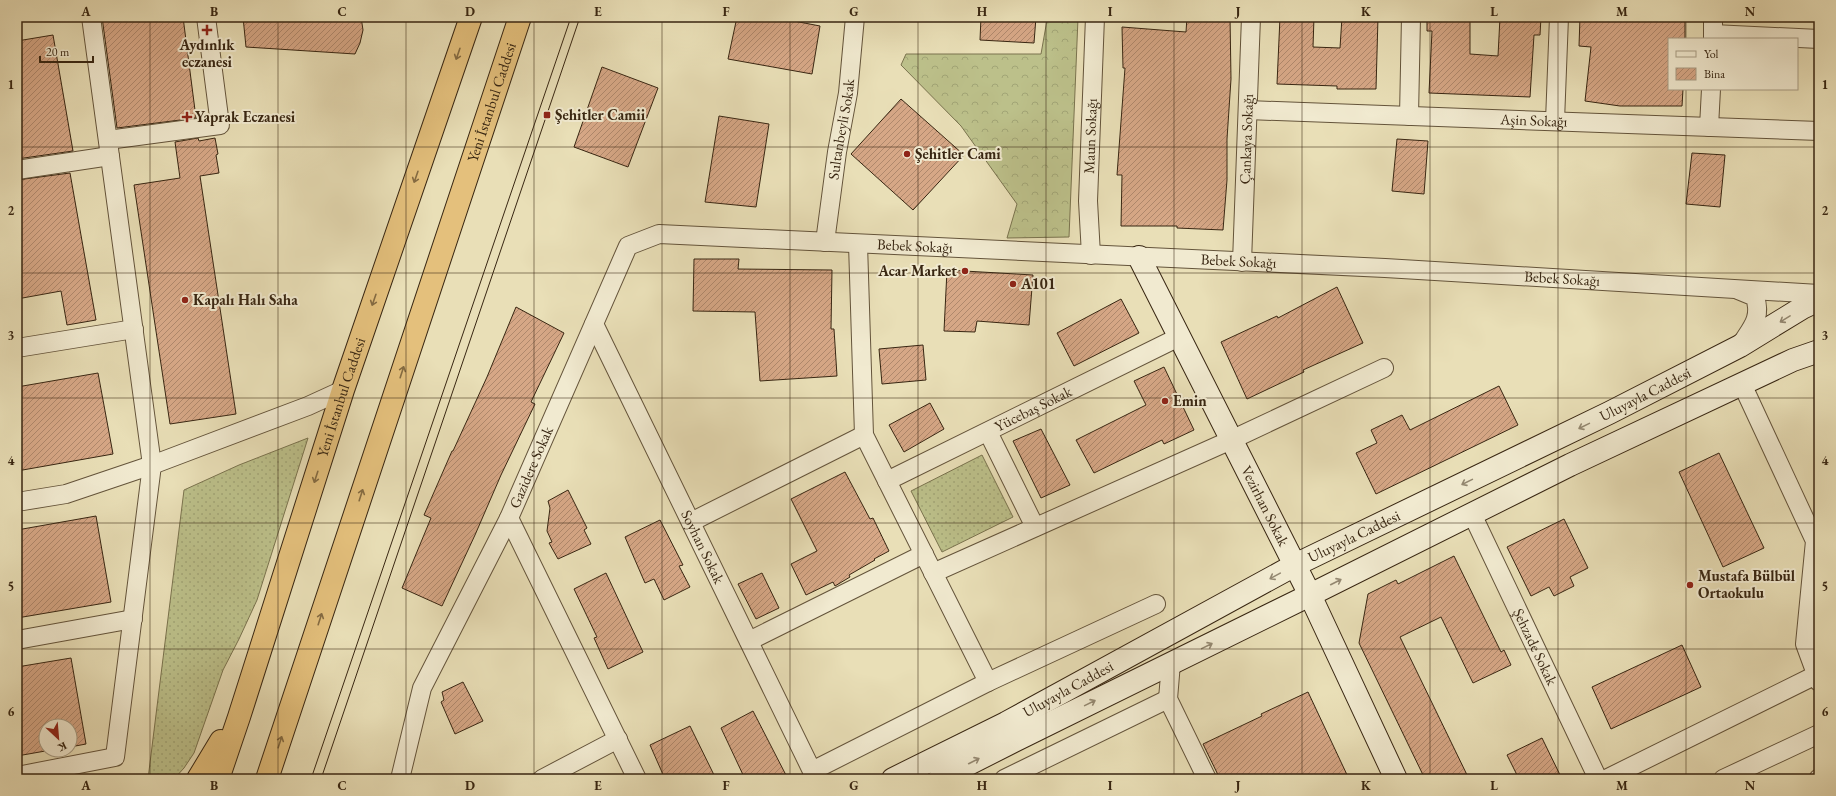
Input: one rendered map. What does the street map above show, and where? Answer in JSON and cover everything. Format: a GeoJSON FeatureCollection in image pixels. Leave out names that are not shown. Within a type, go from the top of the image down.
{"type":"FeatureCollection","features":[{"type":"Feature","properties":{"kind":"highway","name":"Yeni İstanbul Caddesi"},"geometry":{"type":"LineString","coordinates":[[218,779],[343,390],[471,17]]}},
{"type":"Feature","properties":{"kind":"highway","name":"Yeni İstanbul Caddesi"},"geometry":{"type":"LineString","coordinates":[[267,779],[520,17]]}},
{"type":"Feature","properties":{"kind":"highway"},"geometry":{"type":"LineString","coordinates":[[198,779],[213,753],[239,717]]}},
{"type":"Feature","properties":{"kind":"main road","name":"Vezirhan Sokak"},"geometry":{"type":"LineString","coordinates":[[1139,258],[1310,595],[1396,779]]}},
{"type":"Feature","properties":{"kind":"main road","name":"Uluyayla Caddesi"},"geometry":{"type":"LineString","coordinates":[[893,779],[1006,723],[1295,565],[1609,413],[1740,346],[1802,308],[1819,300]]}},
{"type":"Feature","properties":{"kind":"main road","name":"Uluyayla Caddesi"},"geometry":{"type":"LineString","coordinates":[[939,779],[1570,465],[1793,360],[1819,351]]}},
{"type":"Feature","properties":{"kind":"street"},"geometry":{"type":"LineString","coordinates":[[17,776],[115,757],[152,465],[91,17]]}},
{"type":"Feature","properties":{"kind":"street"},"geometry":{"type":"LineString","coordinates":[[17,170],[109,148],[220,126],[206,17]]}},
{"type":"Feature","properties":{"kind":"street","name":"Sultanbeyli Sokak"},"geometry":{"type":"LineString","coordinates":[[824,242],[837,152],[848,93],[855,17]]}},
{"type":"Feature","properties":{"kind":"street","name":"Maun Sokağı"},"geometry":{"type":"LineString","coordinates":[[1091,255],[1088,201],[1095,17]]}},
{"type":"Feature","properties":{"kind":"street","name":"Çankaya Sokağı"},"geometry":{"type":"LineString","coordinates":[[1242,262],[1251,17]]}},
{"type":"Feature","properties":{"kind":"street"},"geometry":{"type":"LineString","coordinates":[[1409,116],[1411,17]]}},
{"type":"Feature","properties":{"kind":"street"},"geometry":{"type":"LineString","coordinates":[[1556,121],[1559,17]]}},
{"type":"Feature","properties":{"kind":"street"},"geometry":{"type":"LineString","coordinates":[[1713,30],[1819,39]]}},
{"type":"Feature","properties":{"kind":"street"},"geometry":{"type":"LineString","coordinates":[[1709,127],[1711,90]]}},
{"type":"Feature","properties":{"kind":"street","name":"Aşin Sokağı"},"geometry":{"type":"LineString","coordinates":[[1248,110],[1819,131]]}},
{"type":"Feature","properties":{"kind":"street","name":"Bebek Sokağı"},"geometry":{"type":"LineString","coordinates":[[659,234],[1139,258],[1385,268],[1819,294]]}},
{"type":"Feature","properties":{"kind":"street","name":"Gazidere Sokak"},"geometry":{"type":"LineString","coordinates":[[637,779],[509,518],[628,246],[659,234]]}},
{"type":"Feature","properties":{"kind":"street"},"geometry":{"type":"LineString","coordinates":[[858,244],[864,435],[988,682]]}},
{"type":"Feature","properties":{"kind":"street"},"geometry":{"type":"LineString","coordinates":[[1736,288],[1755,297],[1759,309],[1757,319],[1740,346]]}},
{"type":"Feature","properties":{"kind":"street","name":"Soyhan Sokak"},"geometry":{"type":"LineString","coordinates":[[594,324],[815,775]]}},
{"type":"Feature","properties":{"kind":"street"},"geometry":{"type":"LineString","coordinates":[[17,348],[134,329]]}},
{"type":"Feature","properties":{"kind":"street","name":"Yücebaş Sokak"},"geometry":{"type":"LineString","coordinates":[[888,481],[1179,337]]}},
{"type":"Feature","properties":{"kind":"street"},"geometry":{"type":"LineString","coordinates":[[933,573],[1231,440],[1384,368]]}},
{"type":"Feature","properties":{"kind":"street"},"geometry":{"type":"LineString","coordinates":[[1606,779],[1818,679],[1804,644],[1817,540],[1742,384]]}},
{"type":"Feature","properties":{"kind":"street"},"geometry":{"type":"LineString","coordinates":[[17,502],[66,494],[152,465],[308,406],[343,390]]}},
{"type":"Feature","properties":{"kind":"street"},"geometry":{"type":"LineString","coordinates":[[988,432],[1035,527]]}},
{"type":"Feature","properties":{"kind":"street"},"geometry":{"type":"LineString","coordinates":[[691,522],[864,435]]}},
{"type":"Feature","properties":{"kind":"street","name":"Şehzade Sokak"},"geometry":{"type":"LineString","coordinates":[[1472,514],[1598,779]]}},
{"type":"Feature","properties":{"kind":"street"},"geometry":{"type":"LineString","coordinates":[[400,779],[422,688],[509,518]]}},
{"type":"Feature","properties":{"kind":"street"},"geometry":{"type":"LineString","coordinates":[[749,641],[924,554]]}},
{"type":"Feature","properties":{"kind":"street"},"geometry":{"type":"LineString","coordinates":[[815,775],[988,682],[1156,604]]}},
{"type":"Feature","properties":{"kind":"street"},"geometry":{"type":"LineString","coordinates":[[17,640],[133,620]]}},
{"type":"Feature","properties":{"kind":"street"},"geometry":{"type":"LineString","coordinates":[[1171,663],[1168,699],[1207,779]]}},
{"type":"Feature","properties":{"kind":"street"},"geometry":{"type":"LineString","coordinates":[[1004,779],[1024,775],[1168,699]]}},
{"type":"Feature","properties":{"kind":"street"},"geometry":{"type":"LineString","coordinates":[[1723,779],[1754,773],[1819,734]]}},
{"type":"Feature","properties":{"kind":"street"},"geometry":{"type":"LineString","coordinates":[[542,779],[618,739]]}},
{"type":"Feature","properties":{"kind":"green space"},"geometry":{"type":"Polygon","coordinates":[[[1078,18],[1069,237],[1007,238],[1017,204],[961,126],[901,65],[906,54],[1041,54],[1047,20],[1078,18]]]}},
{"type":"Feature","properties":{"kind":"green space"},"geometry":{"type":"Polygon","coordinates":[[[308,438],[257,600],[223,670],[194,753],[184,768],[174,779],[148,779],[184,490],[239,465],[308,438]]]}},
{"type":"Feature","properties":{"kind":"green space"},"geometry":{"type":"Polygon","coordinates":[[[982,455],[1013,517],[942,552],[911,491],[982,455]]]}},
{"type":"Feature","properties":{"kind":"building"},"geometry":{"type":"Polygon","coordinates":[[[102,17],[183,17],[196,118],[117,128],[102,17]]]}},
{"type":"Feature","properties":{"kind":"building"},"geometry":{"type":"Polygon","coordinates":[[[243,17],[361,17],[363,30],[360,43],[355,54],[246,47],[243,17]]]}},
{"type":"Feature","properties":{"kind":"building"},"geometry":{"type":"Polygon","coordinates":[[[737,17],[773,17],[820,26],[812,74],[728,59],[737,17]]]}},
{"type":"Feature","properties":{"kind":"building"},"geometry":{"type":"Polygon","coordinates":[[[981,17],[1036,17],[1034,43],[980,40],[981,17]]]}},
{"type":"Feature","properties":{"kind":"building"},"geometry":{"type":"Polygon","coordinates":[[[1187,17],[1230,17],[1231,79],[1227,139],[1227,180],[1223,230],[1177,228],[1177,226],[1121,226],[1122,175],[1117,175],[1125,68],[1123,68],[1122,27],[1186,32],[1187,17]]]}},
{"type":"Feature","properties":{"kind":"building"},"geometry":{"type":"Polygon","coordinates":[[[1280,17],[1314,17],[1313,47],[1340,48],[1342,17],[1378,17],[1376,89],[1337,89],[1337,86],[1277,84],[1280,17]]]}},
{"type":"Feature","properties":{"kind":"building"},"geometry":{"type":"Polygon","coordinates":[[[1427,17],[1470,17],[1470,54],[1498,56],[1500,17],[1541,17],[1540,35],[1534,35],[1530,97],[1429,93],[1432,31],[1427,31],[1427,17]]]}},
{"type":"Feature","properties":{"kind":"building"},"geometry":{"type":"Polygon","coordinates":[[[1580,17],[1685,17],[1685,38],[1668,38],[1668,90],[1683,90],[1682,106],[1620,106],[1585,101],[1591,47],[1579,46],[1580,17]]]}},
{"type":"Feature","properties":{"kind":"building"},"geometry":{"type":"Polygon","coordinates":[[[53,35],[73,151],[17,159],[17,41],[53,35]]]}},
{"type":"Feature","properties":{"kind":"building"},"geometry":{"type":"Polygon","coordinates":[[[602,67],[658,88],[628,167],[574,147],[602,67]]]}},
{"type":"Feature","properties":{"kind":"building","name":"Şehitler Cami"},"geometry":{"type":"Polygon","coordinates":[[[901,99],[964,155],[913,210],[851,154],[901,99]]]}},
{"type":"Feature","properties":{"kind":"building"},"geometry":{"type":"Polygon","coordinates":[[[719,116],[769,124],[756,207],[705,202],[719,116]]]}},
{"type":"Feature","properties":{"kind":"building","name":"Kapalı Halı Saha"},"geometry":{"type":"Polygon","coordinates":[[[198,138],[199,141],[215,138],[218,154],[216,155],[219,173],[200,176],[236,414],[170,424],[134,185],[180,178],[175,142],[198,138]]]}},
{"type":"Feature","properties":{"kind":"building"},"geometry":{"type":"Polygon","coordinates":[[[1397,139],[1428,141],[1424,194],[1392,191],[1397,139]]]}},
{"type":"Feature","properties":{"kind":"building"},"geometry":{"type":"Polygon","coordinates":[[[1692,153],[1725,155],[1720,207],[1686,204],[1692,153]]]}},
{"type":"Feature","properties":{"kind":"building"},"geometry":{"type":"Polygon","coordinates":[[[70,173],[96,320],[67,325],[61,291],[17,299],[17,180],[70,173]]]}},
{"type":"Feature","properties":{"kind":"building"},"geometry":{"type":"Polygon","coordinates":[[[694,259],[739,259],[738,269],[832,270],[831,329],[834,329],[837,376],[760,381],[755,312],[693,311],[694,259]]]}},
{"type":"Feature","properties":{"kind":"building"},"geometry":{"type":"Polygon","coordinates":[[[947,270],[1033,275],[1029,325],[977,321],[975,332],[944,331],[947,270]]]}},
{"type":"Feature","properties":{"kind":"building"},"geometry":{"type":"Polygon","coordinates":[[[1337,287],[1363,343],[1303,370],[1304,372],[1247,399],[1221,342],[1277,316],[1278,318],[1337,287]]]}},
{"type":"Feature","properties":{"kind":"building"},"geometry":{"type":"Polygon","coordinates":[[[1121,299],[1139,333],[1074,366],[1057,333],[1121,299]]]}},
{"type":"Feature","properties":{"kind":"building"},"geometry":{"type":"Polygon","coordinates":[[[516,307],[564,333],[531,402],[535,404],[442,606],[402,588],[431,518],[424,515],[487,377],[516,307]]]}},
{"type":"Feature","properties":{"kind":"building"},"geometry":{"type":"Polygon","coordinates":[[[923,345],[926,380],[882,384],[879,349],[923,345]]]}},
{"type":"Feature","properties":{"kind":"building"},"geometry":{"type":"Polygon","coordinates":[[[1164,367],[1194,430],[1164,444],[1162,440],[1094,473],[1076,440],[1146,405],[1134,381],[1164,367]]]}},
{"type":"Feature","properties":{"kind":"building"},"geometry":{"type":"Polygon","coordinates":[[[98,373],[113,454],[17,471],[17,387],[98,373]]]}},
{"type":"Feature","properties":{"kind":"building"},"geometry":{"type":"Polygon","coordinates":[[[1499,386],[1518,425],[1376,494],[1356,453],[1377,443],[1371,430],[1402,415],[1410,430],[1499,386]]]}},
{"type":"Feature","properties":{"kind":"building"},"geometry":{"type":"Polygon","coordinates":[[[930,403],[944,429],[904,452],[889,425],[930,403]]]}},
{"type":"Feature","properties":{"kind":"building"},"geometry":{"type":"Polygon","coordinates":[[[1041,429],[1070,485],[1041,498],[1013,441],[1041,429]]]}},
{"type":"Feature","properties":{"kind":"building"},"geometry":{"type":"Polygon","coordinates":[[[1719,453],[1764,548],[1723,567],[1679,472],[1719,453]]]}},
{"type":"Feature","properties":{"kind":"building"},"geometry":{"type":"Polygon","coordinates":[[[845,472],[870,519],[873,518],[889,551],[849,575],[850,577],[835,586],[833,582],[806,595],[791,564],[817,551],[791,499],[845,472]]]}},
{"type":"Feature","properties":{"kind":"building"},"geometry":{"type":"Polygon","coordinates":[[[568,490],[587,528],[584,530],[591,544],[558,559],[549,543],[552,542],[547,531],[550,508],[548,501],[568,490]]]}},
{"type":"Feature","properties":{"kind":"building"},"geometry":{"type":"Polygon","coordinates":[[[96,516],[111,602],[17,618],[17,530],[96,516]]]}},
{"type":"Feature","properties":{"kind":"building"},"geometry":{"type":"Polygon","coordinates":[[[1564,519],[1588,568],[1570,577],[1574,586],[1554,596],[1549,587],[1531,596],[1507,547],[1564,519]]]}},
{"type":"Feature","properties":{"kind":"building"},"geometry":{"type":"Polygon","coordinates":[[[660,520],[683,565],[679,566],[690,587],[664,600],[654,579],[645,583],[625,537],[660,520]]]}},
{"type":"Feature","properties":{"kind":"building"},"geometry":{"type":"Polygon","coordinates":[[[1454,556],[1501,652],[1504,650],[1511,665],[1473,683],[1441,617],[1400,637],[1469,779],[1425,779],[1359,643],[1368,594],[1396,580],[1398,584],[1454,556]]]}},
{"type":"Feature","properties":{"kind":"building"},"geometry":{"type":"Polygon","coordinates":[[[606,573],[643,652],[608,669],[594,638],[597,637],[574,589],[606,573]]]}},
{"type":"Feature","properties":{"kind":"building"},"geometry":{"type":"Polygon","coordinates":[[[762,573],[779,608],[756,619],[738,584],[762,573]]]}},
{"type":"Feature","properties":{"kind":"building"},"geometry":{"type":"Polygon","coordinates":[[[1682,645],[1701,687],[1611,729],[1592,687],[1682,645]]]}},
{"type":"Feature","properties":{"kind":"building"},"geometry":{"type":"Polygon","coordinates":[[[71,658],[86,744],[78,746],[78,718],[38,718],[38,752],[17,756],[17,667],[71,658]]]}},
{"type":"Feature","properties":{"kind":"building"},"geometry":{"type":"Polygon","coordinates":[[[463,682],[483,721],[455,734],[441,702],[444,700],[442,692],[463,682]]]}},
{"type":"Feature","properties":{"kind":"building"},"geometry":{"type":"Polygon","coordinates":[[[1308,692],[1349,779],[1220,779],[1203,744],[1308,692]]]}},
{"type":"Feature","properties":{"kind":"building"},"geometry":{"type":"Polygon","coordinates":[[[753,711],[788,779],[745,779],[721,728],[753,711]]]}},
{"type":"Feature","properties":{"kind":"building"},"geometry":{"type":"Polygon","coordinates":[[[690,726],[716,779],[665,779],[650,745],[690,726]]]}},
{"type":"Feature","properties":{"kind":"building"},"geometry":{"type":"Polygon","coordinates":[[[1542,738],[1562,779],[1519,779],[1507,755],[1542,738]]]}},
{"type":"Feature","properties":{"kind":"tram line"},"geometry":{"type":"LineString","coordinates":[[311,779],[571,17]]}},
{"type":"Feature","properties":{"kind":"tram line"},"geometry":{"type":"LineString","coordinates":[[321,779],[580,17]]}},
{"type":"Feature","properties":{"kind":"place","name":"Aydınlık eczanesi"},"geometry":{"type":"Point","coordinates":[207,30]}},
{"type":"Feature","properties":{"kind":"place","name":"Şehitler Camii"},"geometry":{"type":"Point","coordinates":[547,115]}},
{"type":"Feature","properties":{"kind":"place","name":"Yaprak Eczanesi"},"geometry":{"type":"Point","coordinates":[187,117]}},
{"type":"Feature","properties":{"kind":"place","name":"Şehitler Cami"},"geometry":{"type":"Point","coordinates":[907,154]}},
{"type":"Feature","properties":{"kind":"place","name":"Acar Market"},"geometry":{"type":"Point","coordinates":[965,271]}},
{"type":"Feature","properties":{"kind":"place","name":"A101"},"geometry":{"type":"Point","coordinates":[1013,284]}},
{"type":"Feature","properties":{"kind":"place","name":"Kapalı Halı Saha"},"geometry":{"type":"Point","coordinates":[185,300]}},
{"type":"Feature","properties":{"kind":"place","name":"Emin"},"geometry":{"type":"Point","coordinates":[1165,401]}},
{"type":"Feature","properties":{"kind":"place","name":"Mustafa Bülbül Ortaokulu"},"geometry":{"type":"Point","coordinates":[1690,585]}}]}
